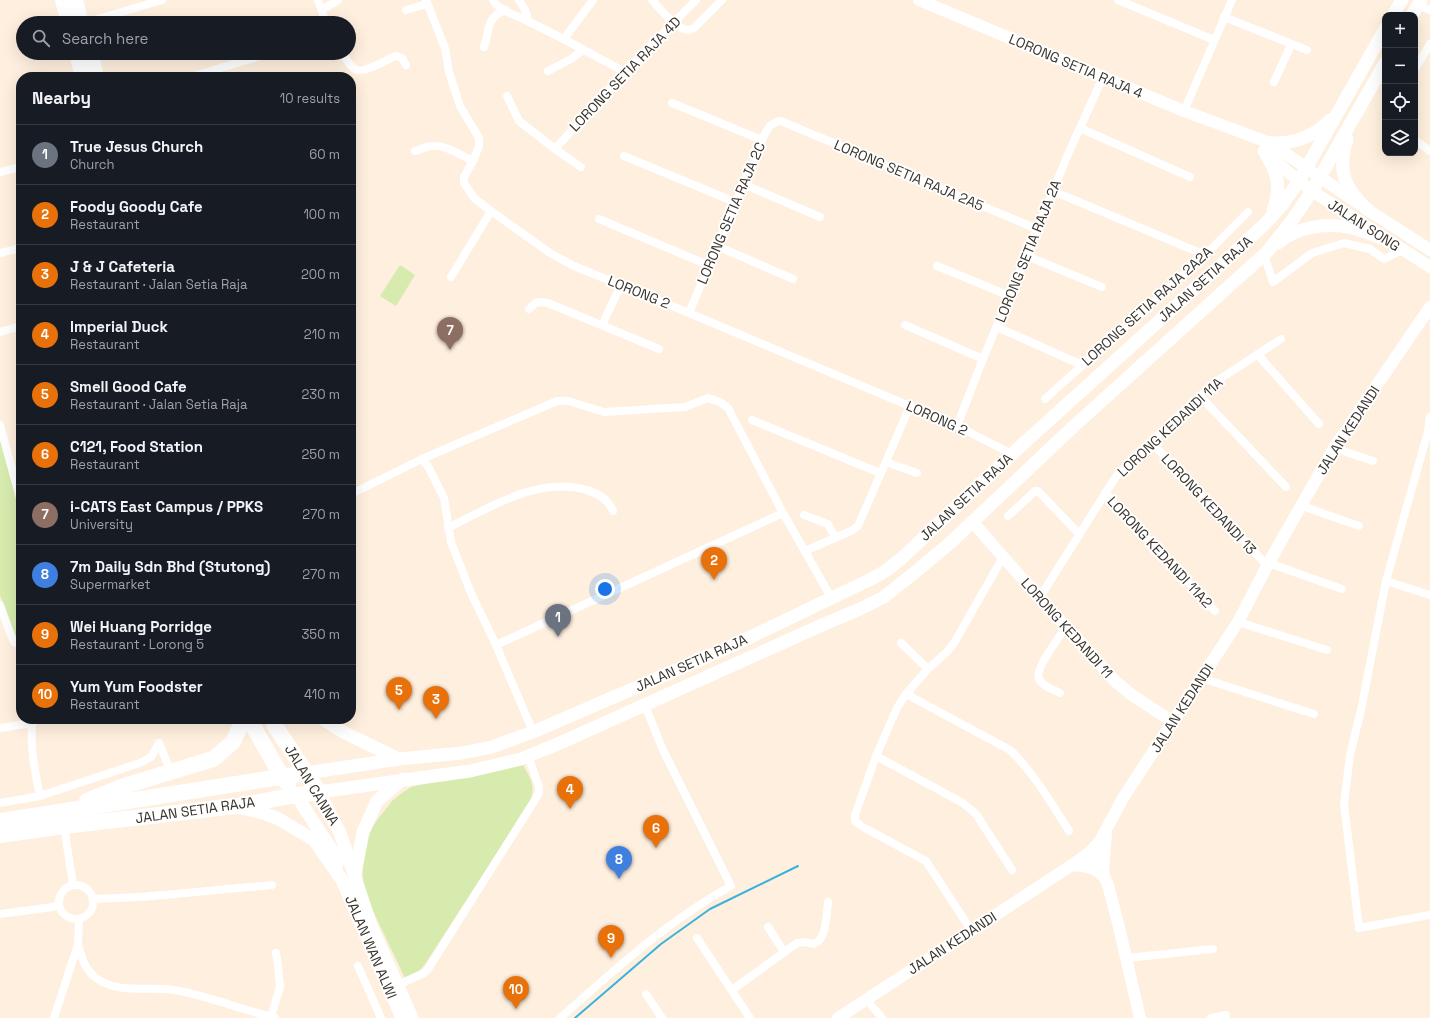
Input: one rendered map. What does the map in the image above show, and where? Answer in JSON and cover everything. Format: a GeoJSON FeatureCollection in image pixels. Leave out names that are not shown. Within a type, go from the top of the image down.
{"type":"FeatureCollection","features":[{"type":"Feature","properties":{"kind":"highway"},"geometry":{"type":"LineString","coordinates":[[63,0],[67,16]]}},
{"type":"Feature","properties":{"kind":"highway"},"geometry":{"type":"LineString","coordinates":[[75,0],[79,16]]}},
{"type":"Feature","properties":{"kind":"highway"},"geometry":{"type":"LineString","coordinates":[[79,60],[82,72]]}},
{"type":"Feature","properties":{"kind":"highway"},"geometry":{"type":"LineString","coordinates":[[92,60],[95,72]]}},
{"type":"Feature","properties":{"kind":"highway"},"geometry":{"type":"LineString","coordinates":[[63,819],[124,786],[214,759],[234,742],[241,724]]}},
{"type":"Feature","properties":{"kind":"highway","name":"JALAN CANNA"},"geometry":{"type":"LineString","coordinates":[[252,724],[282,777],[296,795]]}},
{"type":"Feature","properties":{"kind":"highway","name":"JALAN CANNA"},"geometry":{"type":"LineString","coordinates":[[274,724],[318,792]]}},
{"type":"Feature","properties":{"kind":"highway","name":"JALAN SETIA RAJA"},"geometry":{"type":"LineString","coordinates":[[0,835],[63,819],[306,773]]}},
{"type":"Feature","properties":{"kind":"highway","name":"JALAN SETIA RAJA"},"geometry":{"type":"LineString","coordinates":[[0,821],[63,819],[232,806],[318,792]]}},
{"type":"Feature","properties":{"kind":"main road"},"geometry":{"type":"LineString","coordinates":[[1395,12],[1402,0]]}},
{"type":"Feature","properties":{"kind":"main road","name":"JALAN SETIA RAJA"},"geometry":{"type":"LineString","coordinates":[[306,773],[399,759],[462,753],[492,747],[533,732],[732,646],[832,599],[884,572],[901,559],[1012,454],[1267,222],[1282,205],[1299,181],[1382,34]]}},
{"type":"Feature","properties":{"kind":"main road","name":"JALAN SETIA RAJA"},"geometry":{"type":"LineString","coordinates":[[318,792],[403,779],[470,771],[521,759],[560,743],[884,597],[950,542],[1074,426],[1266,254],[1312,191],[1382,68]]}},
{"type":"Feature","properties":{"kind":"main road"},"geometry":{"type":"LineString","coordinates":[[1267,222],[1277,200],[1278,188],[1277,173],[1267,147],[1289,143],[1310,135],[1319,130],[1338,112]]}},
{"type":"Feature","properties":{"kind":"main road"},"geometry":{"type":"LineString","coordinates":[[1352,120],[1342,161],[1344,176],[1349,189],[1355,198],[1368,210]]}},
{"type":"Feature","properties":{"kind":"main road"},"geometry":{"type":"LineString","coordinates":[[1266,254],[1286,237],[1300,230],[1318,226],[1347,227],[1386,240]]}},
{"type":"Feature","properties":{"kind":"main road"},"geometry":{"type":"LineString","coordinates":[[1012,454],[1024,458],[1030,457],[1062,429],[1074,426]]}},
{"type":"Feature","properties":{"kind":"main road"},"geometry":{"type":"LineString","coordinates":[[869,580],[878,583],[891,576],[925,547],[955,517],[966,517],[972,521]]}},
{"type":"Feature","properties":{"kind":"main road"},"geometry":{"type":"LineString","coordinates":[[832,599],[842,606],[851,606],[890,585],[936,546],[950,542]]}},
{"type":"Feature","properties":{"kind":"main road"},"geometry":{"type":"LineString","coordinates":[[596,705],[634,694],[639,697],[645,705]]}},
{"type":"Feature","properties":{"kind":"main road"},"geometry":{"type":"LineString","coordinates":[[331,724],[343,732],[399,759]]}},
{"type":"Feature","properties":{"kind":"main road"},"geometry":{"type":"LineString","coordinates":[[354,876],[363,832],[377,801],[403,779]]}},
{"type":"Feature","properties":{"kind":"main road","name":"JALAN CANNA"},"geometry":{"type":"LineString","coordinates":[[318,792],[340,833],[354,876]]}},
{"type":"Feature","properties":{"kind":"main road"},"geometry":{"type":"LineString","coordinates":[[296,795],[333,852],[340,877]]}},
{"type":"Feature","properties":{"kind":"main road"},"geometry":{"type":"LineString","coordinates":[[232,806],[277,818],[314,840],[340,877]]}},
{"type":"Feature","properties":{"kind":"main road","name":"JALAN WAN ALWI"},"geometry":{"type":"LineString","coordinates":[[354,876],[372,928],[412,1018]]}},
{"type":"Feature","properties":{"kind":"main road","name":"JALAN WAN ALWI"},"geometry":{"type":"LineString","coordinates":[[340,877],[402,1018]]}},
{"type":"Feature","properties":{"kind":"street"},"geometry":{"type":"LineString","coordinates":[[108,16],[162,0]]}},
{"type":"Feature","properties":{"kind":"street"},"geometry":{"type":"LineString","coordinates":[[318,0],[324,16]]}},
{"type":"Feature","properties":{"kind":"street"},"geometry":{"type":"LineString","coordinates":[[322,10],[338,0]]}},
{"type":"Feature","properties":{"kind":"street"},"geometry":{"type":"LineString","coordinates":[[493,0],[493,2],[505,10],[564,39],[625,72]]}},
{"type":"Feature","properties":{"kind":"street"},"geometry":{"type":"LineString","coordinates":[[519,0],[526,12],[528,21]]}},
{"type":"Feature","properties":{"kind":"street"},"geometry":{"type":"LineString","coordinates":[[652,0],[674,23],[689,30],[695,27],[722,0]]}},
{"type":"Feature","properties":{"kind":"street","name":"LORONG SETIA RAJA 4D"},"geometry":{"type":"LineString","coordinates":[[555,149],[625,72],[696,0]]}},
{"type":"Feature","properties":{"kind":"street","name":"LORONG SETIA RAJA 4"},"geometry":{"type":"LineString","coordinates":[[919,0],[1184,111],[1234,129],[1306,168]]}},
{"type":"Feature","properties":{"kind":"street"},"geometry":{"type":"LineString","coordinates":[[1118,0],[1214,40]]}},
{"type":"Feature","properties":{"kind":"street"},"geometry":{"type":"LineString","coordinates":[[1184,111],[1232,0]]}},
{"type":"Feature","properties":{"kind":"street"},"geometry":{"type":"LineString","coordinates":[[564,39],[589,1]]}},
{"type":"Feature","properties":{"kind":"street"},"geometry":{"type":"LineString","coordinates":[[406,10],[427,2]]}},
{"type":"Feature","properties":{"kind":"street","name":"LORONG 2"},"geometry":{"type":"LineString","coordinates":[[427,2],[445,48],[449,72],[460,106],[479,138],[473,161],[464,177],[464,183],[474,198],[561,259],[957,426],[1012,454]]}},
{"type":"Feature","properties":{"kind":"street"},"geometry":{"type":"LineString","coordinates":[[484,47],[489,24],[494,16],[505,10]]}},
{"type":"Feature","properties":{"kind":"street"},"geometry":{"type":"LineString","coordinates":[[1224,17],[1291,45],[1307,50]]}},
{"type":"Feature","properties":{"kind":"street"},"geometry":{"type":"LineString","coordinates":[[1418,64],[1430,44]]}},
{"type":"Feature","properties":{"kind":"street"},"geometry":{"type":"LineString","coordinates":[[1274,82],[1291,45]]}},
{"type":"Feature","properties":{"kind":"street"},"geometry":{"type":"LineString","coordinates":[[548,70],[571,59],[583,50]]}},
{"type":"Feature","properties":{"kind":"street"},"geometry":{"type":"LineString","coordinates":[[348,60],[352,67],[358,71],[364,70],[396,56],[402,58],[406,65]]}},
{"type":"Feature","properties":{"kind":"street"},"geometry":{"type":"LineString","coordinates":[[207,72],[247,60]]}},
{"type":"Feature","properties":{"kind":"street","name":"LORONG SETIA RAJA 2A"},"geometry":{"type":"LineString","coordinates":[[957,426],[982,359],[1102,77]]}},
{"type":"Feature","properties":{"kind":"street"},"geometry":{"type":"LineString","coordinates":[[508,96],[517,119],[581,167]]}},
{"type":"Feature","properties":{"kind":"street"},"geometry":{"type":"LineString","coordinates":[[672,103],[762,140]]}},
{"type":"Feature","properties":{"kind":"street","name":"LORONG SETIA RAJA 2C"},"geometry":{"type":"LineString","coordinates":[[689,313],[762,140],[770,126],[781,121]]}},
{"type":"Feature","properties":{"kind":"street","name":"LORONG SETIA RAJA 2A5"},"geometry":{"type":"LineString","coordinates":[[781,121],[1037,229]]}},
{"type":"Feature","properties":{"kind":"street"},"geometry":{"type":"LineString","coordinates":[[1080,128],[1190,177]]}},
{"type":"Feature","properties":{"kind":"street"},"geometry":{"type":"LineString","coordinates":[[1418,142],[1430,151]]}},
{"type":"Feature","properties":{"kind":"street"},"geometry":{"type":"LineString","coordinates":[[414,151],[431,146],[451,150],[473,161]]}},
{"type":"Feature","properties":{"kind":"street","name":"LORONG SETIA RAJA 4"},"geometry":{"type":"LineString","coordinates":[[1267,147],[1299,181]]}},
{"type":"Feature","properties":{"kind":"street"},"geometry":{"type":"LineString","coordinates":[[624,156],[735,202]]}},
{"type":"Feature","properties":{"kind":"street"},"geometry":{"type":"LineString","coordinates":[[0,172],[16,168]]}},
{"type":"Feature","properties":{"kind":"street","name":"JALAN SONG"},"geometry":{"type":"LineString","coordinates":[[1306,168],[1430,250]]}},
{"type":"Feature","properties":{"kind":"street","name":"JALAN SONG"},"geometry":{"type":"LineString","coordinates":[[1299,181],[1386,240],[1430,267]]}},
{"type":"Feature","properties":{"kind":"street"},"geometry":{"type":"LineString","coordinates":[[743,184],[820,217]]}},
{"type":"Feature","properties":{"kind":"street"},"geometry":{"type":"LineString","coordinates":[[1053,191],[1206,255]]}},
{"type":"Feature","properties":{"kind":"street"},"geometry":{"type":"LineString","coordinates":[[451,277],[491,211]]}},
{"type":"Feature","properties":{"kind":"street","name":"LORONG SETIA RAJA 2A2A"},"geometry":{"type":"LineString","coordinates":[[1045,399],[1206,255],[1248,212]]}},
{"type":"Feature","properties":{"kind":"street"},"geometry":{"type":"LineString","coordinates":[[599,219],[708,265]]}},
{"type":"Feature","properties":{"kind":"street"},"geometry":{"type":"LineString","coordinates":[[1407,235],[1430,256]]}},
{"type":"Feature","properties":{"kind":"street"},"geometry":{"type":"LineString","coordinates":[[1266,254],[1273,282],[1312,253],[1344,242],[1370,249],[1384,259],[1402,250]]}},
{"type":"Feature","properties":{"kind":"street"},"geometry":{"type":"LineString","coordinates":[[717,246],[793,279]]}},
{"type":"Feature","properties":{"kind":"street"},"geometry":{"type":"LineString","coordinates":[[0,253],[16,249]]}},
{"type":"Feature","properties":{"kind":"street"},"geometry":{"type":"LineString","coordinates":[[1026,256],[1102,287]]}},
{"type":"Feature","properties":{"kind":"street"},"geometry":{"type":"LineString","coordinates":[[937,266],[1010,296]]}},
{"type":"Feature","properties":{"kind":"street"},"geometry":{"type":"LineString","coordinates":[[602,325],[621,285]]}},
{"type":"Feature","properties":{"kind":"street"},"geometry":{"type":"LineString","coordinates":[[529,309],[537,302],[548,303],[659,349]]}},
{"type":"Feature","properties":{"kind":"street","name":"JALAN KEDANDI"},"geometry":{"type":"LineString","coordinates":[[838,1018],[1072,865],[1090,852],[1100,841],[1123,798],[1238,622],[1268,564],[1334,448],[1430,307]]}},
{"type":"Feature","properties":{"kind":"street"},"geometry":{"type":"LineString","coordinates":[[905,325],[982,359]]}},
{"type":"Feature","properties":{"kind":"street"},"geometry":{"type":"LineString","coordinates":[[0,332],[16,327]]}},
{"type":"Feature","properties":{"kind":"street"},"geometry":{"type":"LineString","coordinates":[[996,327],[1082,365]]}},
{"type":"Feature","properties":{"kind":"street","name":"LORONG KEDANDI 11A"},"geometry":{"type":"LineString","coordinates":[[1040,597],[1105,493],[1126,465],[1220,379],[1258,355],[1280,338]]}},
{"type":"Feature","properties":{"kind":"street"},"geometry":{"type":"LineString","coordinates":[[1258,355],[1319,424]]}},
{"type":"Feature","properties":{"kind":"street"},"geometry":{"type":"LineString","coordinates":[[1200,396],[1286,487]]}},
{"type":"Feature","properties":{"kind":"street"},"geometry":{"type":"LineString","coordinates":[[356,492],[430,455],[557,401],[568,401],[604,412],[685,407],[708,398],[720,402],[728,408],[783,513],[832,599]]}},
{"type":"Feature","properties":{"kind":"street"},"geometry":{"type":"LineString","coordinates":[[805,551],[851,531],[858,526],[910,406]]}},
{"type":"Feature","properties":{"kind":"street"},"geometry":{"type":"LineString","coordinates":[[1430,417],[1428,431],[1386,581],[1361,710],[1350,755],[1344,804],[1359,928],[1430,915]]}},
{"type":"Feature","properties":{"kind":"street"},"geometry":{"type":"LineString","coordinates":[[752,420],[880,474]]}},
{"type":"Feature","properties":{"kind":"street"},"geometry":{"type":"LineString","coordinates":[[0,425],[16,484]]}},
{"type":"Feature","properties":{"kind":"street","name":"LORONG KEDANDI 13"},"geometry":{"type":"LineString","coordinates":[[1151,442],[1259,558],[1268,564]]}},
{"type":"Feature","properties":{"kind":"street"},"geometry":{"type":"LineString","coordinates":[[1334,448],[1373,461]]}},
{"type":"Feature","properties":{"kind":"street"},"geometry":{"type":"LineString","coordinates":[[430,455],[430,468]]}},
{"type":"Feature","properties":{"kind":"street"},"geometry":{"type":"LineString","coordinates":[[422,459],[430,468],[444,498],[451,542],[471,593],[496,644],[533,732]]}},
{"type":"Feature","properties":{"kind":"street"},"geometry":{"type":"LineString","coordinates":[[886,462],[917,473]]}},
{"type":"Feature","properties":{"kind":"street"},"geometry":{"type":"LineString","coordinates":[[448,528],[492,506],[535,490],[550,487],[574,487],[596,492],[611,505],[613,511]]}},
{"type":"Feature","properties":{"kind":"street"},"geometry":{"type":"LineString","coordinates":[[1008,516],[1035,491],[1038,491],[1080,534]]}},
{"type":"Feature","properties":{"kind":"street","name":"LORONG KEDANDI 11A2"},"geometry":{"type":"LineString","coordinates":[[1105,493],[1215,610]]}},
{"type":"Feature","properties":{"kind":"street"},"geometry":{"type":"LineString","coordinates":[[1302,506],[1359,526]]}},
{"type":"Feature","properties":{"kind":"street"},"geometry":{"type":"LineString","coordinates":[[496,644],[783,513]]}},
{"type":"Feature","properties":{"kind":"street"},"geometry":{"type":"LineString","coordinates":[[804,515],[828,524],[835,537]]}},
{"type":"Feature","properties":{"kind":"street","name":"LORONG KEDANDI 11"},"geometry":{"type":"LineString","coordinates":[[972,521],[1116,682],[1132,695],[1173,722]]}},
{"type":"Feature","properties":{"kind":"street"},"geometry":{"type":"LineString","coordinates":[[971,930],[926,861],[861,826],[855,821],[855,815],[876,756],[897,708],[906,694],[954,643],[1003,557]]}},
{"type":"Feature","properties":{"kind":"street"},"geometry":{"type":"LineString","coordinates":[[1268,564],[1342,588]]}},
{"type":"Feature","properties":{"kind":"street"},"geometry":{"type":"LineString","coordinates":[[1386,581],[1430,595]]}},
{"type":"Feature","properties":{"kind":"street"},"geometry":{"type":"LineString","coordinates":[[0,605],[12,638],[16,643]]}},
{"type":"Feature","properties":{"kind":"street"},"geometry":{"type":"LineString","coordinates":[[1238,622],[1326,650]]}},
{"type":"Feature","properties":{"kind":"street"},"geometry":{"type":"LineString","coordinates":[[1060,693],[1042,683],[1038,675],[1041,667],[1066,627]]}},
{"type":"Feature","properties":{"kind":"street"},"geometry":{"type":"LineString","coordinates":[[901,642],[928,669]]}},
{"type":"Feature","properties":{"kind":"street"},"geometry":{"type":"LineString","coordinates":[[1201,678],[1314,714]]}},
{"type":"Feature","properties":{"kind":"street"},"geometry":{"type":"LineString","coordinates":[[906,694],[1010,750],[1033,776],[1069,831]]}},
{"type":"Feature","properties":{"kind":"street"},"geometry":{"type":"LineString","coordinates":[[560,1018],[652,938],[712,896],[731,886],[662,748],[645,705]]}},
{"type":"Feature","properties":{"kind":"street"},"geometry":{"type":"LineString","coordinates":[[0,728],[26,724]]}},
{"type":"Feature","properties":{"kind":"street"},"geometry":{"type":"LineString","coordinates":[[32,724],[31,743],[33,764],[40,796]]}},
{"type":"Feature","properties":{"kind":"street"},"geometry":{"type":"LineString","coordinates":[[0,802],[40,796],[140,763],[152,757],[159,743],[168,764],[176,770]]}},
{"type":"Feature","properties":{"kind":"street"},"geometry":{"type":"LineString","coordinates":[[398,985],[428,970],[533,804],[539,793],[539,787],[528,756]]}},
{"type":"Feature","properties":{"kind":"street"},"geometry":{"type":"LineString","coordinates":[[876,756],[963,803],[976,814],[1012,870]]}},
{"type":"Feature","properties":{"kind":"street"},"geometry":{"type":"LineString","coordinates":[[63,819],[74,885]]}},
{"type":"Feature","properties":{"kind":"street"},"geometry":{"type":"LineString","coordinates":[[1105,877],[1106,831]]}},
{"type":"Feature","properties":{"kind":"street"},"geometry":{"type":"LineString","coordinates":[[1090,852],[1105,877],[1127,958],[1140,1018]]}},
{"type":"Feature","properties":{"kind":"street"},"geometry":{"type":"LineString","coordinates":[[1072,865],[1085,866],[1097,871],[1105,877]]}},
{"type":"Feature","properties":{"kind":"street"},"geometry":{"type":"LineString","coordinates":[[74,885],[86,888],[93,899],[90,912],[87,916],[79,919],[70,918],[63,913],[60,904],[60,896],[66,889],[74,885]]}},
{"type":"Feature","properties":{"kind":"street"},"geometry":{"type":"LineString","coordinates":[[93,899],[141,897],[272,885]]}},
{"type":"Feature","properties":{"kind":"street"},"geometry":{"type":"LineString","coordinates":[[732,990],[797,943],[804,942],[814,944],[820,940],[823,935],[828,902]]}},
{"type":"Feature","properties":{"kind":"street"},"geometry":{"type":"LineString","coordinates":[[0,914],[54,907],[60,904]]}},
{"type":"Feature","properties":{"kind":"street"},"geometry":{"type":"LineString","coordinates":[[54,1018],[78,944],[79,919]]}},
{"type":"Feature","properties":{"kind":"street"},"geometry":{"type":"LineString","coordinates":[[768,927],[784,952]]}},
{"type":"Feature","properties":{"kind":"street"},"geometry":{"type":"LineString","coordinates":[[697,938],[750,1018]]}},
{"type":"Feature","properties":{"kind":"street"},"geometry":{"type":"LineString","coordinates":[[78,944],[82,959],[89,972],[100,980],[113,986],[144,990],[173,989],[273,1017],[280,987],[276,953]]}},
{"type":"Feature","properties":{"kind":"street"},"geometry":{"type":"LineString","coordinates":[[1127,958],[1213,949]]}},
{"type":"Feature","properties":{"kind":"street"},"geometry":{"type":"LineString","coordinates":[[358,966],[381,1018]]}},
{"type":"Feature","properties":{"kind":"street"},"geometry":{"type":"LineString","coordinates":[[646,994],[662,1018]]}},
{"type":"Feature","properties":{"kind":"street"},"geometry":{"type":"LineString","coordinates":[[866,999],[882,1018]]}},
{"type":"Feature","properties":{"kind":"street"},"geometry":{"type":"LineString","coordinates":[[1211,1018],[1226,1016]]}},
{"type":"Feature","properties":{"kind":"green space"},"geometry":{"type":"Polygon","coordinates":[[[400,265],[415,275],[396,306],[380,296],[400,265]]]}},
{"type":"Feature","properties":{"kind":"green space"},"geometry":{"type":"Polygon","coordinates":[[[0,432],[16,489],[16,637],[0,595],[0,432]]]}},
{"type":"Feature","properties":{"kind":"green space"},"geometry":{"type":"Polygon","coordinates":[[[523,765],[532,782],[533,790],[531,800],[425,964],[419,971],[405,978],[373,911],[366,894],[363,879],[362,864],[368,836],[375,823],[392,801],[411,787],[440,780],[523,765]]]}},
{"type":"Feature","properties":{"kind":"waterway"},"geometry":{"type":"LineString","coordinates":[[575,1018],[661,944],[710,909],[798,866]]}},
{"type":"Feature","properties":{"kind":"place","name":"i-CATS East Campus / PPKS"},"geometry":{"type":"Point","coordinates":[450,350]}},
{"type":"Feature","properties":{"kind":"place","name":"Foody Goody Cafe"},"geometry":{"type":"Point","coordinates":[714,580]}},
{"type":"Feature","properties":{"kind":"place","name":"True Jesus Church"},"geometry":{"type":"Point","coordinates":[558,637]}},
{"type":"Feature","properties":{"kind":"place","name":"Smell Good Cafe"},"geometry":{"type":"Point","coordinates":[399,710]}},
{"type":"Feature","properties":{"kind":"place","name":"J & J Cafeteria"},"geometry":{"type":"Point","coordinates":[436,719]}},
{"type":"Feature","properties":{"kind":"place","name":"Imperial Duck"},"geometry":{"type":"Point","coordinates":[570,809]}},
{"type":"Feature","properties":{"kind":"place","name":"C121, Food Station"},"geometry":{"type":"Point","coordinates":[656,848]}},
{"type":"Feature","properties":{"kind":"place","name":"7m Daily Sdn Bhd (Stutong)"},"geometry":{"type":"Point","coordinates":[619,879]}},
{"type":"Feature","properties":{"kind":"place","name":"Wei Huang Porridge"},"geometry":{"type":"Point","coordinates":[611,958]}},
{"type":"Feature","properties":{"kind":"place","name":"Yum Yum Foodster"},"geometry":{"type":"Point","coordinates":[516,1009]}}]}
